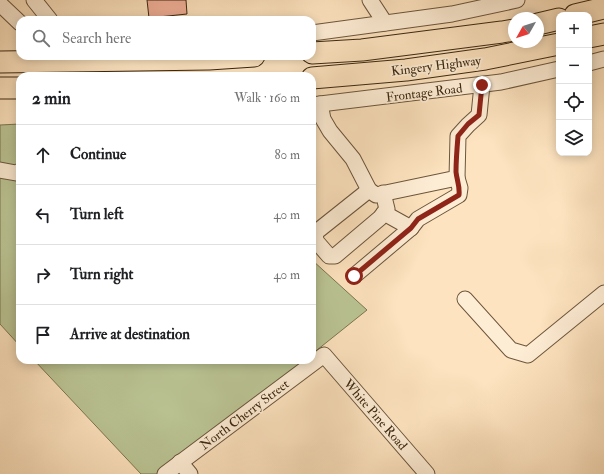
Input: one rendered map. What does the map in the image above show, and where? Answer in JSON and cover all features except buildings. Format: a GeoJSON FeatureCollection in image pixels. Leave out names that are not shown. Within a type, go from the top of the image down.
{"type":"FeatureCollection","features":[{"type":"Feature","properties":{"kind":"highway"},"geometry":{"type":"LineString","coordinates":[[587,12],[604,8]]}},
{"type":"Feature","properties":{"kind":"highway"},"geometry":{"type":"LineString","coordinates":[[544,23],[556,20]]}},
{"type":"Feature","properties":{"kind":"highway","name":"Kingery Highway"},"geometry":{"type":"LineString","coordinates":[[316,53],[362,50],[508,31]]}},
{"type":"Feature","properties":{"kind":"highway"},"geometry":{"type":"LineString","coordinates":[[592,36],[604,34]]}},
{"type":"Feature","properties":{"kind":"highway","name":"Kingery Highway"},"geometry":{"type":"LineString","coordinates":[[316,78],[406,70],[485,59],[556,45]]}},
{"type":"Feature","properties":{"kind":"highway"},"geometry":{"type":"LineString","coordinates":[[0,62],[139,60]]}},
{"type":"Feature","properties":{"kind":"highway"},"geometry":{"type":"LineString","coordinates":[[0,88],[16,88]]}},
{"type":"Feature","properties":{"kind":"street"},"geometry":{"type":"LineString","coordinates":[[34,0],[47,16]]}},
{"type":"Feature","properties":{"kind":"street"},"geometry":{"type":"LineString","coordinates":[[370,0],[385,23]]}},
{"type":"Feature","properties":{"kind":"street"},"geometry":{"type":"LineString","coordinates":[[316,32],[452,14],[517,0]]}},
{"type":"Feature","properties":{"kind":"street"},"geometry":{"type":"LineString","coordinates":[[0,4],[16,19]]}},
{"type":"Feature","properties":{"kind":"street"},"geometry":{"type":"LineString","coordinates":[[592,61],[604,59]]}},
{"type":"Feature","properties":{"kind":"street","name":"Frontage Road"},"geometry":{"type":"LineString","coordinates":[[316,105],[482,85],[556,70]]}},
{"type":"Feature","properties":{"kind":"street"},"geometry":{"type":"LineString","coordinates":[[354,276],[411,228],[418,219],[459,195],[460,188],[457,178],[458,136],[468,124],[479,115],[482,85]]}},
{"type":"Feature","properties":{"kind":"street"},"geometry":{"type":"LineString","coordinates":[[316,105],[330,132],[353,159],[387,209],[380,218],[335,256],[330,256],[316,241]]}},
{"type":"Feature","properties":{"kind":"street"},"geometry":{"type":"LineString","coordinates":[[0,170],[16,173]]}},
{"type":"Feature","properties":{"kind":"street"},"geometry":{"type":"LineString","coordinates":[[316,232],[376,192],[457,178]]}},
{"type":"Feature","properties":{"kind":"street"},"geometry":{"type":"LineString","coordinates":[[384,213],[411,228]]}},
{"type":"Feature","properties":{"kind":"street"},"geometry":{"type":"LineString","coordinates":[[465,299],[511,350],[528,355],[604,293]]}},
{"type":"Feature","properties":{"kind":"street","name":"North Cherry Street"},"geometry":{"type":"LineString","coordinates":[[316,361],[324,355]]}},
{"type":"Feature","properties":{"kind":"street","name":"White Pine Road"},"geometry":{"type":"LineString","coordinates":[[324,355],[427,474]]}},
{"type":"Feature","properties":{"kind":"street","name":"North Cherry Street"},"geometry":{"type":"LineString","coordinates":[[165,474],[312,364]]}},
{"type":"Feature","properties":{"kind":"street"},"geometry":{"type":"LineString","coordinates":[[180,462],[190,474]]}},
{"type":"Feature","properties":{"kind":"green space"},"geometry":{"type":"Polygon","coordinates":[[[16,124],[16,342],[0,324],[0,125],[16,124]]]}},
{"type":"Feature","properties":{"kind":"green space"},"geometry":{"type":"Polygon","coordinates":[[[316,264],[367,310],[316,351],[316,264]]]}},
{"type":"Feature","properties":{"kind":"green space"},"geometry":{"type":"Polygon","coordinates":[[[38,364],[300,364],[162,474],[141,474],[38,364]]]}},
{"type":"Feature","properties":{"kind":"route"},"geometry":{"type":"LineString","coordinates":[[354,276],[411,228],[418,219],[459,195],[460,188],[456,171],[458,136],[468,124],[479,115],[482,85]]}}]}
